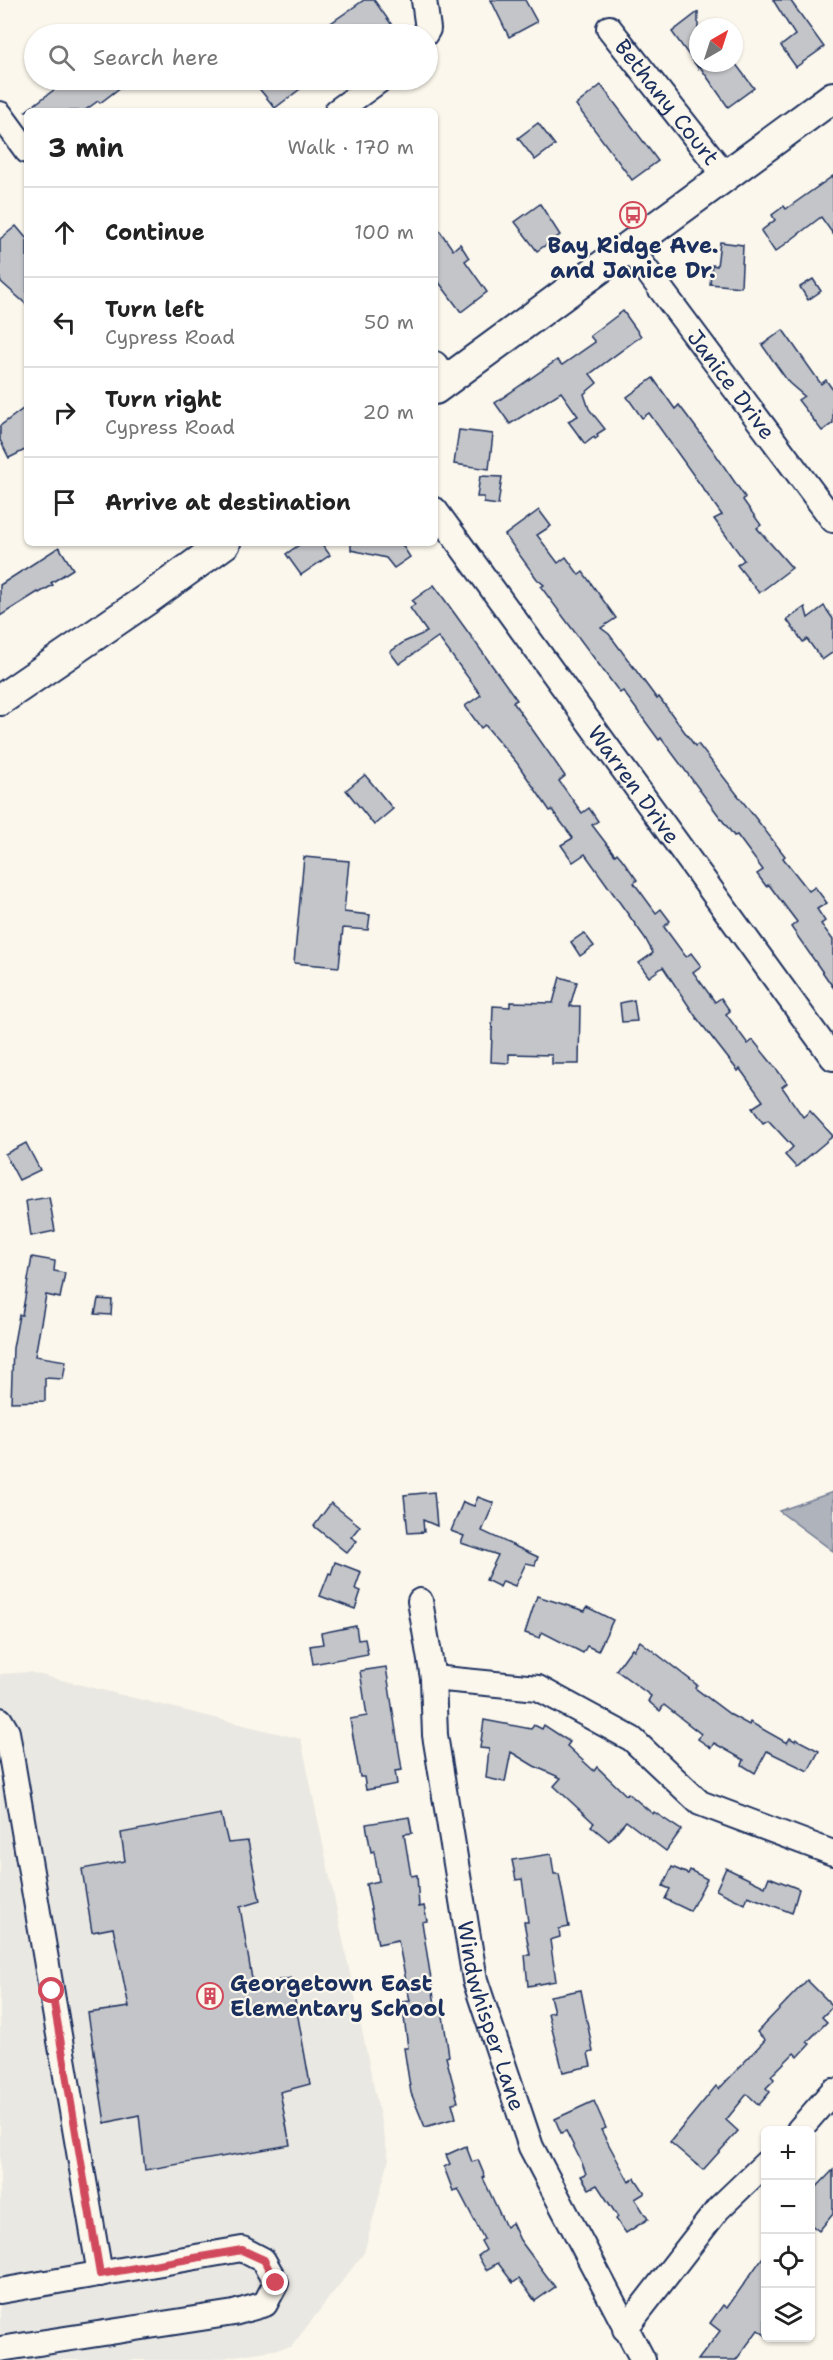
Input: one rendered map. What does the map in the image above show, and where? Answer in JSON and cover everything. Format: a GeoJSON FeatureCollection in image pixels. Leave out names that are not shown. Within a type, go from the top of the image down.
{"type":"FeatureCollection","features":[{"type":"Feature","properties":{"kind":"main road"},"geometry":{"type":"LineString","coordinates":[[439,378],[630,248],[725,175],[833,98]]}},
{"type":"Feature","properties":{"kind":"main road"},"geometry":{"type":"LineString","coordinates":[[0,700],[221,546]]}},
{"type":"Feature","properties":{"kind":"street"},"geometry":{"type":"LineString","coordinates":[[424,0],[427,24]]}},
{"type":"Feature","properties":{"kind":"street","name":"Bethany Court"},"geometry":{"type":"LineString","coordinates":[[609,28],[725,175]]}},
{"type":"Feature","properties":{"kind":"street"},"geometry":{"type":"LineString","coordinates":[[341,108],[366,90]]}},
{"type":"Feature","properties":{"kind":"street"},"geometry":{"type":"LineString","coordinates":[[0,114],[24,147]]}},
{"type":"Feature","properties":{"kind":"street","name":"Janice Drive"},"geometry":{"type":"LineString","coordinates":[[630,248],[833,520]]}},
{"type":"Feature","properties":{"kind":"street","name":"Warren Drive"},"geometry":{"type":"LineString","coordinates":[[438,514],[833,1058]]}},
{"type":"Feature","properties":{"kind":"street","name":"Windwhisper Lane"},"geometry":{"type":"LineString","coordinates":[[420,1601],[433,1678],[435,1735],[475,1980],[531,2147],[643,2360]]}},
{"type":"Feature","properties":{"kind":"street"},"geometry":{"type":"LineString","coordinates":[[433,1678],[538,1688],[632,1739],[700,1803],[833,1853]]}},
{"type":"Feature","properties":{"kind":"street"},"geometry":{"type":"LineString","coordinates":[[0,1720],[7,1732],[100,2274]]}},
{"type":"Feature","properties":{"kind":"street"},"geometry":{"type":"LineString","coordinates":[[802,2126],[833,2091]]}},
{"type":"Feature","properties":{"kind":"street"},"geometry":{"type":"LineString","coordinates":[[625,2329],[718,2209],[761,2167]]}},
{"type":"Feature","properties":{"kind":"street"},"geometry":{"type":"LineString","coordinates":[[0,2291],[242,2250],[264,2260],[276,2283],[265,2304],[234,2313],[0,2349]]}},
{"type":"Feature","properties":{"kind":"shaded area"},"geometry":{"type":"Polygon","coordinates":[[[833,1492],[833,1551],[779,1511],[833,1492]]]}},
{"type":"Feature","properties":{"kind":"shaded area"},"geometry":{"type":"Polygon","coordinates":[[[29,1672],[301,1739],[389,2159],[364,2253],[291,2347],[211,2360],[0,2360],[0,1674],[29,1672]]]}},
{"type":"Feature","properties":{"kind":"building"},"geometry":{"type":"Polygon","coordinates":[[[364,0],[374,0],[391,24],[329,24],[364,0]]]}},
{"type":"Feature","properties":{"kind":"building"},"geometry":{"type":"Polygon","coordinates":[[[491,0],[525,0],[537,22],[509,37],[491,0]]]}},
{"type":"Feature","properties":{"kind":"building"},"geometry":{"type":"Polygon","coordinates":[[[773,0],[790,0],[824,47],[796,67],[781,46],[795,35],[773,0]]]}},
{"type":"Feature","properties":{"kind":"building"},"geometry":{"type":"Polygon","coordinates":[[[698,12],[698,18],[690,18],[698,12]]]}},
{"type":"Feature","properties":{"kind":"building"},"geometry":{"type":"Polygon","coordinates":[[[689,19],[689,56],[672,32],[689,19]]]}},
{"type":"Feature","properties":{"kind":"building"},"geometry":{"type":"Polygon","coordinates":[[[704,72],[742,72],[754,88],[728,107],[704,72]]]}},
{"type":"Feature","properties":{"kind":"building"},"geometry":{"type":"Polygon","coordinates":[[[601,85],[658,161],[632,180],[576,105],[601,85]]]}},
{"type":"Feature","properties":{"kind":"building"},"geometry":{"type":"Polygon","coordinates":[[[54,90],[117,90],[100,103],[98,101],[88,108],[30,108],[54,90]]]}},
{"type":"Feature","properties":{"kind":"building"},"geometry":{"type":"Polygon","coordinates":[[[260,90],[299,90],[275,108],[260,90]]]}},
{"type":"Feature","properties":{"kind":"building"},"geometry":{"type":"Polygon","coordinates":[[[538,123],[555,145],[535,160],[518,138],[538,123]]]}},
{"type":"Feature","properties":{"kind":"building"},"geometry":{"type":"Polygon","coordinates":[[[833,176],[833,234],[821,217],[775,252],[761,231],[775,220],[772,215],[784,206],[786,209],[833,176]]]}},
{"type":"Feature","properties":{"kind":"building"},"geometry":{"type":"Polygon","coordinates":[[[540,204],[560,235],[537,251],[515,222],[540,204]]]}},
{"type":"Feature","properties":{"kind":"building"},"geometry":{"type":"Polygon","coordinates":[[[16,226],[24,235],[24,302],[0,281],[0,239],[16,226]]]}},
{"type":"Feature","properties":{"kind":"building"},"geometry":{"type":"Polygon","coordinates":[[[438,228],[453,250],[460,244],[469,258],[465,261],[487,292],[461,312],[438,281],[438,228]]]}},
{"type":"Feature","properties":{"kind":"building"},"geometry":{"type":"Polygon","coordinates":[[[720,242],[743,245],[741,287],[710,284],[712,265],[717,266],[720,242]]]}},
{"type":"Feature","properties":{"kind":"building"},"geometry":{"type":"Polygon","coordinates":[[[813,279],[821,291],[808,300],[800,287],[813,279]]]}},
{"type":"Feature","properties":{"kind":"building"},"geometry":{"type":"Polygon","coordinates":[[[623,311],[641,336],[590,374],[597,383],[584,394],[589,409],[605,429],[597,434],[598,437],[595,439],[594,437],[585,444],[568,421],[578,416],[561,392],[510,424],[495,403],[557,360],[562,365],[595,342],[590,336],[623,311]]]}},
{"type":"Feature","properties":{"kind":"building"},"geometry":{"type":"Polygon","coordinates":[[[783,330],[821,384],[826,380],[833,390],[833,423],[822,431],[798,400],[804,396],[789,383],[762,345],[783,330]]]}},
{"type":"Feature","properties":{"kind":"building"},"geometry":{"type":"Polygon","coordinates":[[[653,378],[675,409],[679,405],[712,449],[761,525],[757,528],[792,568],[759,593],[737,565],[744,560],[714,519],[722,515],[649,413],[642,418],[627,397],[653,378]]]}},
{"type":"Feature","properties":{"kind":"building"},"geometry":{"type":"Polygon","coordinates":[[[24,408],[24,450],[9,458],[0,440],[0,426],[24,408]]]}},
{"type":"Feature","properties":{"kind":"building"},"geometry":{"type":"Polygon","coordinates":[[[459,430],[493,434],[489,469],[454,464],[459,430]]]}},
{"type":"Feature","properties":{"kind":"building"},"geometry":{"type":"Polygon","coordinates":[[[480,476],[502,477],[498,505],[484,503],[484,497],[477,497],[480,476]]]}},
{"type":"Feature","properties":{"kind":"building"},"geometry":{"type":"Polygon","coordinates":[[[539,510],[551,526],[537,535],[558,563],[566,557],[579,575],[583,572],[616,618],[601,628],[609,634],[695,746],[698,744],[785,856],[783,858],[809,891],[815,887],[827,903],[817,909],[825,921],[821,924],[833,940],[833,987],[791,927],[797,922],[769,885],[766,886],[757,874],[763,870],[737,835],[734,836],[661,738],[659,740],[623,691],[620,693],[541,587],[544,585],[537,579],[505,535],[539,510]]]}},
{"type":"Feature","properties":{"kind":"building"},"geometry":{"type":"Polygon","coordinates":[[[298,546],[323,546],[330,555],[301,575],[286,554],[298,546]]]}},
{"type":"Feature","properties":{"kind":"building"},"geometry":{"type":"Polygon","coordinates":[[[351,546],[403,546],[410,557],[394,568],[386,558],[351,550],[351,546]]]}},
{"type":"Feature","properties":{"kind":"building"},"geometry":{"type":"Polygon","coordinates":[[[59,547],[73,569],[51,583],[53,585],[0,616],[0,585],[59,547]]]}},
{"type":"Feature","properties":{"kind":"building"},"geometry":{"type":"Polygon","coordinates":[[[434,585],[517,700],[513,702],[565,776],[559,781],[582,813],[589,808],[598,821],[592,825],[615,855],[617,853],[622,859],[637,880],[634,883],[656,913],[661,909],[670,921],[664,927],[686,957],[691,953],[701,966],[693,972],[715,1002],[721,998],[730,1011],[726,1014],[748,1044],[753,1040],[778,1071],[787,1083],[782,1087],[803,1117],[810,1111],[833,1136],[796,1167],[785,1155],[793,1147],[768,1120],[763,1123],[752,1108],[763,1101],[740,1069],[738,1071],[696,1017],[663,967],[649,977],[639,963],[653,953],[645,938],[585,854],[573,862],[561,845],[573,838],[552,810],[550,811],[517,763],[485,725],[481,728],[465,706],[481,695],[438,637],[399,664],[390,652],[404,642],[427,632],[410,608],[415,604],[412,601],[434,585]]]}},
{"type":"Feature","properties":{"kind":"building"},"geometry":{"type":"Polygon","coordinates":[[[824,606],[833,619],[833,652],[822,660],[807,639],[803,642],[787,620],[805,607],[808,618],[824,606]]]}},
{"type":"Feature","properties":{"kind":"building"},"geometry":{"type":"Polygon","coordinates":[[[365,775],[393,809],[374,825],[346,790],[365,775]]]}},
{"type":"Feature","properties":{"kind":"building"},"geometry":{"type":"Polygon","coordinates":[[[304,857],[349,861],[344,912],[370,915],[368,930],[343,928],[339,967],[294,963],[304,857]]]}},
{"type":"Feature","properties":{"kind":"building"},"geometry":{"type":"Polygon","coordinates":[[[584,933],[594,946],[580,956],[571,942],[584,933]]]}},
{"type":"Feature","properties":{"kind":"building"},"geometry":{"type":"Polygon","coordinates":[[[560,977],[577,982],[570,1006],[580,1006],[579,1064],[552,1064],[552,1055],[509,1054],[509,1063],[491,1062],[493,1006],[510,1007],[510,1002],[553,1003],[560,977]]]}},
{"type":"Feature","properties":{"kind":"building"},"geometry":{"type":"Polygon","coordinates":[[[634,1000],[637,1021],[622,1022],[620,1003],[634,1000]]]}},
{"type":"Feature","properties":{"kind":"building"},"geometry":{"type":"Polygon","coordinates":[[[26,1143],[40,1170],[19,1180],[5,1154],[26,1143]]]}},
{"type":"Feature","properties":{"kind":"building"},"geometry":{"type":"Polygon","coordinates":[[[49,1197],[55,1231],[31,1236],[26,1201],[49,1197]]]}},
{"type":"Feature","properties":{"kind":"building"},"geometry":{"type":"Polygon","coordinates":[[[32,1257],[55,1261],[54,1271],[65,1273],[60,1298],[46,1295],[35,1356],[66,1361],[63,1379],[45,1378],[45,1401],[11,1402],[13,1348],[19,1315],[22,1315],[32,1257]]]}},
{"type":"Feature","properties":{"kind":"building"},"geometry":{"type":"Polygon","coordinates":[[[98,1299],[112,1300],[111,1315],[95,1314],[98,1299]]]}},
{"type":"Feature","properties":{"kind":"building"},"geometry":{"type":"Polygon","coordinates":[[[434,1492],[437,1526],[423,1520],[424,1532],[408,1533],[404,1495],[434,1492]]]}},
{"type":"Feature","properties":{"kind":"building"},"geometry":{"type":"Polygon","coordinates":[[[478,1497],[494,1503],[482,1531],[538,1557],[535,1565],[526,1563],[515,1586],[503,1581],[500,1587],[486,1580],[498,1555],[461,1543],[464,1536],[451,1531],[463,1502],[474,1506],[478,1497]]]}},
{"type":"Feature","properties":{"kind":"building"},"geometry":{"type":"Polygon","coordinates":[[[331,1503],[360,1526],[351,1537],[357,1541],[347,1553],[314,1526],[331,1503]]]}},
{"type":"Feature","properties":{"kind":"building"},"geometry":{"type":"Polygon","coordinates":[[[335,1562],[361,1572],[355,1589],[361,1591],[355,1609],[320,1596],[335,1562]]]}},
{"type":"Feature","properties":{"kind":"building"},"geometry":{"type":"Polygon","coordinates":[[[537,1596],[585,1611],[587,1607],[613,1620],[598,1651],[587,1646],[583,1653],[542,1632],[540,1638],[525,1633],[537,1596]]]}},
{"type":"Feature","properties":{"kind":"building"},"geometry":{"type":"Polygon","coordinates":[[[356,1626],[358,1640],[365,1639],[368,1654],[313,1664],[310,1646],[323,1644],[321,1633],[356,1626]]]}},
{"type":"Feature","properties":{"kind":"building"},"geometry":{"type":"Polygon","coordinates":[[[640,1641],[697,1685],[695,1688],[731,1715],[749,1725],[750,1722],[787,1743],[790,1738],[795,1741],[796,1739],[819,1751],[808,1771],[767,1751],[755,1773],[742,1765],[744,1760],[714,1743],[711,1748],[698,1739],[701,1734],[664,1705],[660,1711],[648,1701],[651,1696],[616,1670],[640,1641]]]}},
{"type":"Feature","properties":{"kind":"building"},"geometry":{"type":"Polygon","coordinates":[[[386,1667],[402,1770],[395,1771],[397,1784],[366,1790],[364,1777],[360,1777],[350,1719],[367,1716],[360,1671],[386,1667]]]}},
{"type":"Feature","properties":{"kind":"building"},"geometry":{"type":"Polygon","coordinates":[[[484,1720],[531,1729],[534,1725],[542,1729],[544,1725],[570,1742],[567,1746],[594,1771],[597,1767],[626,1795],[628,1793],[653,1814],[654,1812],[681,1830],[666,1851],[626,1821],[609,1841],[591,1826],[594,1823],[554,1786],[561,1778],[534,1766],[511,1752],[505,1782],[486,1778],[489,1749],[480,1748],[484,1720]]]}},
{"type":"Feature","properties":{"kind":"building","name":"Georgetown East Elementary School"},"geometry":{"type":"Polygon","coordinates":[[[221,1814],[228,1843],[248,1841],[260,1901],[240,1907],[253,1985],[291,1978],[310,2084],[280,2092],[290,2145],[145,2170],[139,2115],[105,2123],[88,2013],[129,2007],[113,1928],[92,1932],[82,1869],[125,1861],[121,1833],[221,1814]]]}},
{"type":"Feature","properties":{"kind":"building"},"geometry":{"type":"Polygon","coordinates":[[[409,1817],[412,1833],[404,1834],[411,1876],[417,1875],[419,1907],[424,1906],[427,1921],[422,1922],[436,2011],[442,2009],[449,2056],[446,2057],[458,2102],[452,2103],[456,2118],[425,2127],[411,2093],[404,2048],[408,2048],[402,2002],[410,2001],[398,1940],[378,1944],[366,1884],[379,1881],[366,1824],[409,1817]]]}},
{"type":"Feature","properties":{"kind":"building"},"geometry":{"type":"Polygon","coordinates":[[[551,1854],[554,1874],[559,1874],[569,1927],[559,1929],[560,1937],[550,1940],[556,1981],[528,1986],[525,1955],[530,1955],[524,1922],[528,1922],[522,1879],[516,1880],[512,1860],[551,1854]]]}},
{"type":"Feature","properties":{"kind":"building"},"geometry":{"type":"Polygon","coordinates":[[[672,1867],[688,1874],[690,1870],[707,1879],[690,1911],[665,1899],[670,1889],[663,1886],[672,1867]]]}},
{"type":"Feature","properties":{"kind":"building"},"geometry":{"type":"Polygon","coordinates":[[[726,1868],[765,1887],[769,1877],[799,1889],[792,1913],[748,1896],[745,1904],[716,1890],[726,1868]]]}},
{"type":"Feature","properties":{"kind":"building"},"geometry":{"type":"Polygon","coordinates":[[[807,1980],[833,2006],[822,2017],[827,2022],[807,2042],[810,2044],[798,2057],[794,2053],[771,2076],[774,2079],[766,2088],[770,2092],[759,2105],[747,2094],[726,2120],[738,2131],[703,2170],[670,2142],[716,2086],[719,2089],[765,2040],[757,2032],[807,1980]]]}},
{"type":"Feature","properties":{"kind":"building"},"geometry":{"type":"Polygon","coordinates":[[[581,1990],[593,2052],[588,2053],[591,2066],[563,2072],[548,2013],[554,2012],[550,1996],[581,1990]]]}},
{"type":"Feature","properties":{"kind":"building"},"geometry":{"type":"Polygon","coordinates":[[[594,2101],[606,2128],[601,2130],[629,2182],[635,2178],[645,2193],[635,2199],[648,2219],[626,2233],[597,2185],[589,2189],[581,2176],[586,2174],[582,2163],[566,2131],[561,2133],[555,2119],[594,2101]]]}},
{"type":"Feature","properties":{"kind":"building"},"geometry":{"type":"Polygon","coordinates":[[[466,2146],[472,2162],[478,2160],[485,2177],[483,2178],[506,2227],[512,2223],[520,2240],[555,2287],[535,2301],[519,2279],[513,2283],[498,2263],[486,2270],[478,2256],[486,2250],[481,2241],[484,2239],[458,2189],[453,2191],[444,2167],[450,2164],[446,2155],[466,2146]]]}},
{"type":"Feature","properties":{"kind":"building"},"geometry":{"type":"Polygon","coordinates":[[[833,2170],[833,2214],[819,2231],[815,2228],[815,2189],[833,2170]]]}},
{"type":"Feature","properties":{"kind":"building"},"geometry":{"type":"Polygon","coordinates":[[[761,2260],[761,2332],[758,2330],[736,2360],[698,2360],[720,2331],[710,2323],[723,2305],[727,2308],[761,2260]]]}},
{"type":"Feature","properties":{"kind":"place","name":"Bay Ridge Ave. and Janice Dr."},"geometry":{"type":"Point","coordinates":[633,215]}},
{"type":"Feature","properties":{"kind":"place","name":"Georgetown East Elementary School"},"geometry":{"type":"Point","coordinates":[210,1996]}},
{"type":"Feature","properties":{"kind":"route"},"geometry":{"type":"LineString","coordinates":[[52,1991],[100,2274],[242,2250],[264,2260],[276,2283]]}}]}
